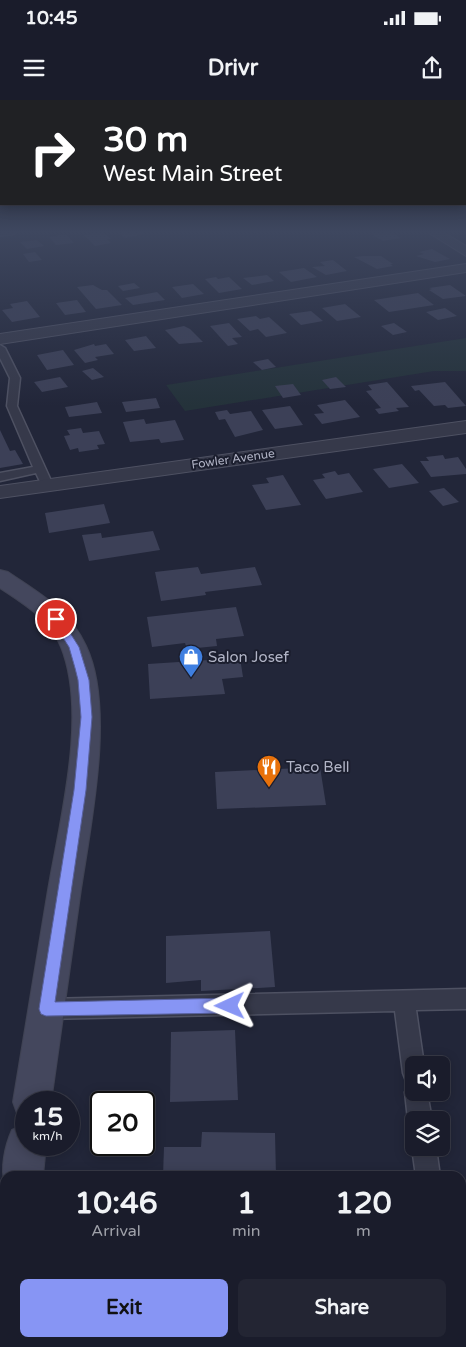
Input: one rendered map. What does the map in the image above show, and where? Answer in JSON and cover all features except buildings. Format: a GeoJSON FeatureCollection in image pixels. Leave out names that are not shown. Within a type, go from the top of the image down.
{"type":"FeatureCollection","features":[{"type":"Feature","properties":{"kind":"main road"},"geometry":{"type":"LineString","coordinates":[[0,576],[50,611],[63,628],[74,647],[84,680],[87,717],[80,790],[34,1091]]}},
{"type":"Feature","properties":{"kind":"main road"},"geometry":{"type":"LineString","coordinates":[[23,1171],[24,1156]]}},
{"type":"Feature","properties":{"kind":"street"},"geometry":{"type":"LineString","coordinates":[[0,339],[327,289]]}},
{"type":"Feature","properties":{"kind":"street","name":"Fowler Avenue"},"geometry":{"type":"LineString","coordinates":[[0,492],[44,477],[466,427]]}},
{"type":"Feature","properties":{"kind":"lane"},"geometry":{"type":"LineString","coordinates":[[0,348],[15,378],[12,406],[44,477],[0,477]]}},
{"type":"Feature","properties":{"kind":"lane"},"geometry":{"type":"LineString","coordinates":[[46,1009],[466,999]]}},
{"type":"Feature","properties":{"kind":"lane"},"geometry":{"type":"LineString","coordinates":[[404,1001],[412,1056]]}},
{"type":"Feature","properties":{"kind":"lane"},"geometry":{"type":"LineString","coordinates":[[425,1156],[427,1171]]}},
{"type":"Feature","properties":{"kind":"shaded area"},"geometry":{"type":"Polygon","coordinates":[[[466,338],[466,371],[434,371],[185,411],[166,385],[466,338]]]}},
{"type":"Feature","properties":{"kind":"place","name":"Salon Josef"},"geometry":{"type":"Point","coordinates":[191,678]}},
{"type":"Feature","properties":{"kind":"place","name":"Taco Bell"},"geometry":{"type":"Point","coordinates":[269,788]}},
{"type":"Feature","properties":{"kind":"route"},"geometry":{"type":"LineString","coordinates":[[56,619],[74,647],[84,680],[87,717],[80,790],[46,1009],[230,1006]]}}]}
